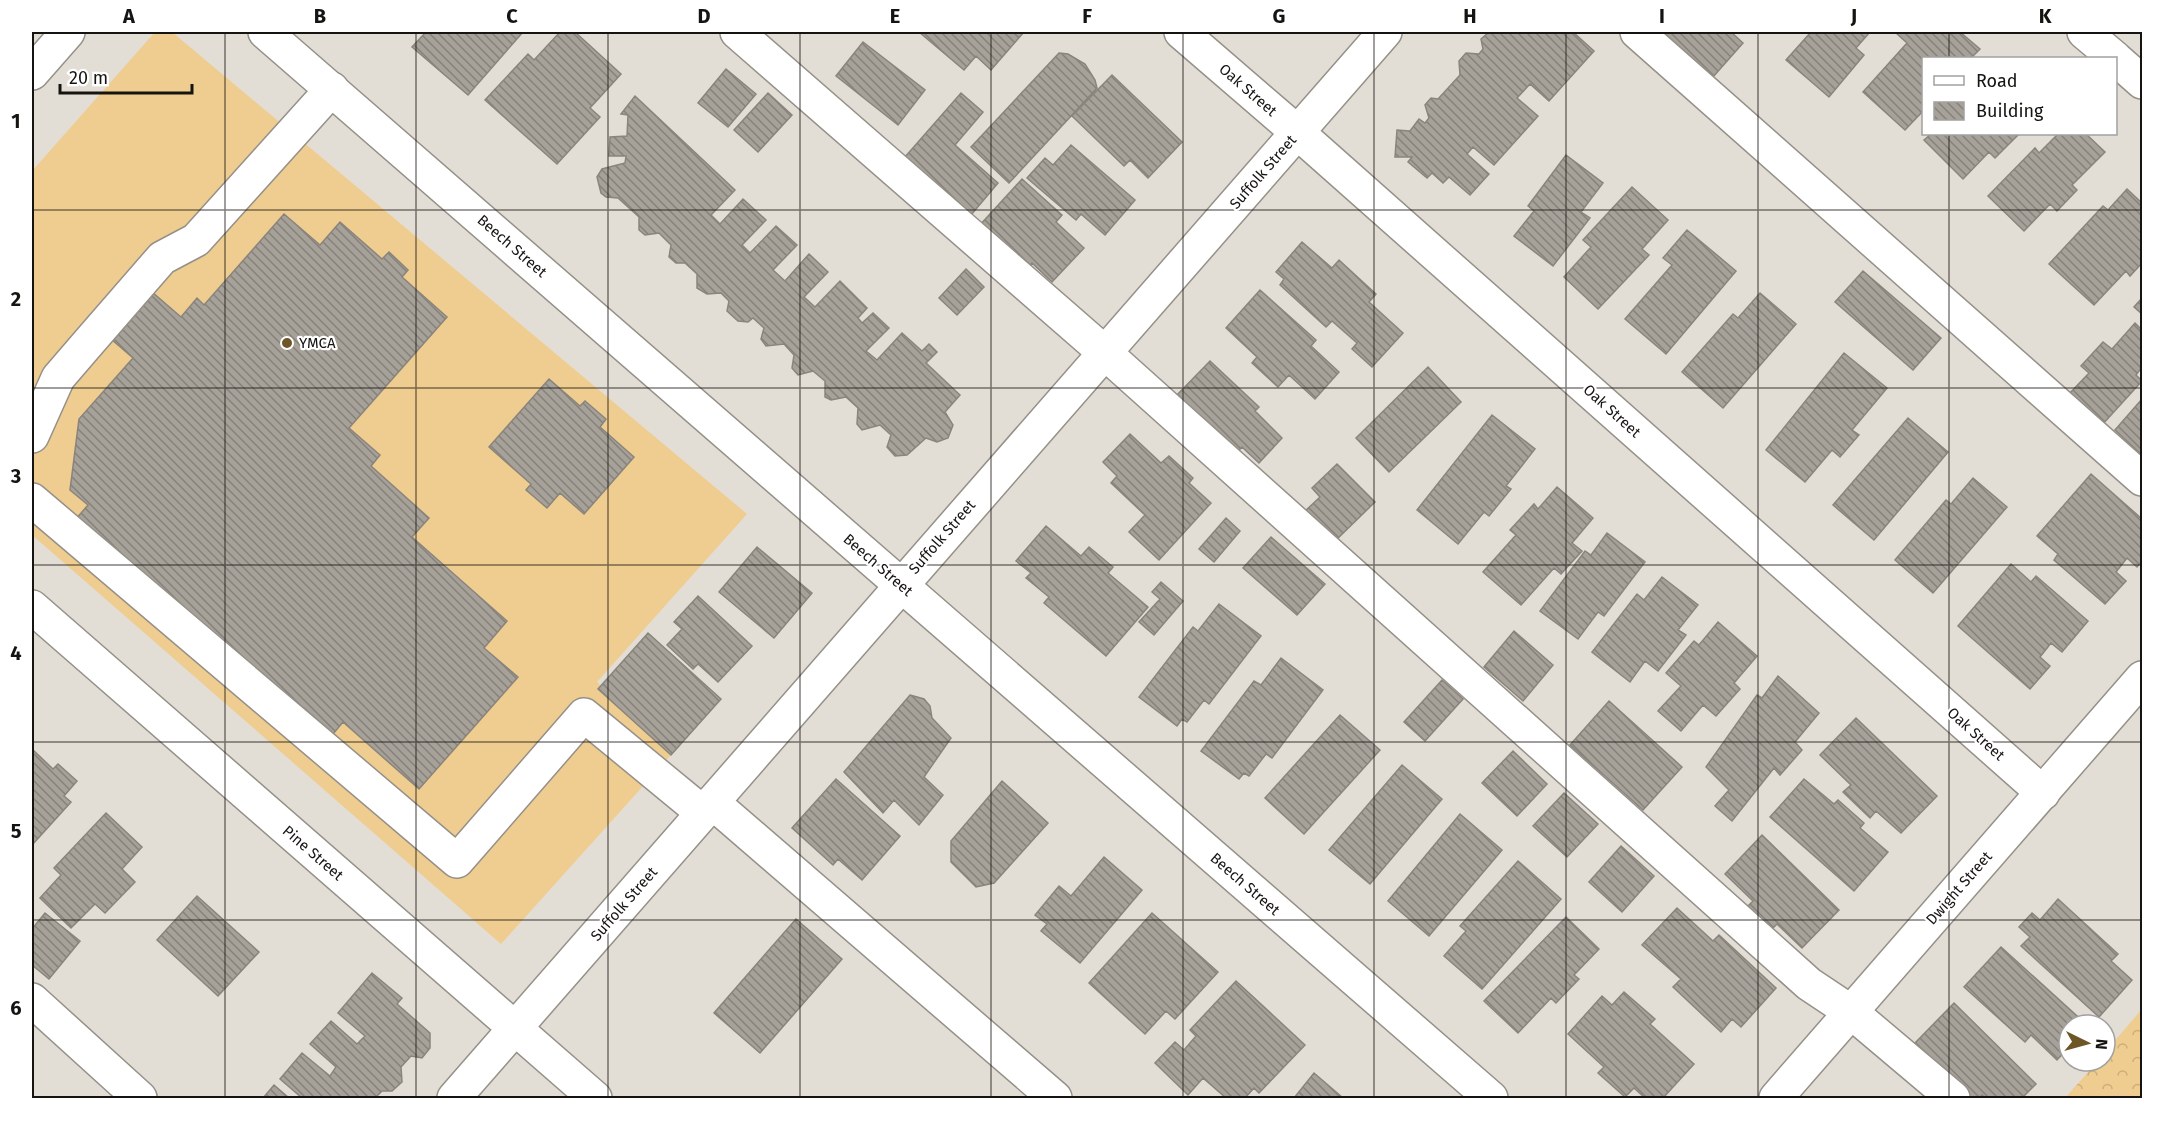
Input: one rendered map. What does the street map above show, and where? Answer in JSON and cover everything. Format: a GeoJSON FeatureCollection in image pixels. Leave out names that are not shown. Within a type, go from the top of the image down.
{"type":"FeatureCollection","features":[{"type":"Feature","properties":{"kind":"street"},"geometry":{"type":"LineString","coordinates":[[32,73],[68,32]]}},
{"type":"Feature","properties":{"kind":"street","name":"Beech Street"},"geometry":{"type":"LineString","coordinates":[[265,32],[1491,1098]]}},
{"type":"Feature","properties":{"kind":"street"},"geometry":{"type":"LineString","coordinates":[[737,32],[1104,352],[1809,984],[1851,1012],[1953,1098]]}},
{"type":"Feature","properties":{"kind":"street","name":"Oak Street"},"geometry":{"type":"LineString","coordinates":[[1181,32],[1297,132],[2043,793]]}},
{"type":"Feature","properties":{"kind":"street","name":"Suffolk Street"},"geometry":{"type":"LineString","coordinates":[[454,1098],[1385,32]]}},
{"type":"Feature","properties":{"kind":"street"},"geometry":{"type":"LineString","coordinates":[[1637,32],[2142,479]]}},
{"type":"Feature","properties":{"kind":"street"},"geometry":{"type":"LineString","coordinates":[[2084,32],[2113,57]]}},
{"type":"Feature","properties":{"kind":"street"},"geometry":{"type":"LineString","coordinates":[[2117,61],[2142,82]]}},
{"type":"Feature","properties":{"kind":"street"},"geometry":{"type":"LineString","coordinates":[[32,436],[58,378],[89,342],[162,258],[196,240],[332,89]]}},
{"type":"Feature","properties":{"kind":"street"},"geometry":{"type":"LineString","coordinates":[[32,500],[457,861],[584,715],[707,807],[1054,1098]]}},
{"type":"Feature","properties":{"kind":"street","name":"Pine Street"},"geometry":{"type":"LineString","coordinates":[[32,607],[595,1098]]}},
{"type":"Feature","properties":{"kind":"street","name":"Dwight Street"},"geometry":{"type":"LineString","coordinates":[[1776,1098],[2142,678]]}},
{"type":"Feature","properties":{"kind":"street"},"geometry":{"type":"LineString","coordinates":[[32,1000],[140,1098]]}},
{"type":"Feature","properties":{"kind":"green space","name":"YMCA"},"geometry":{"type":"Polygon","coordinates":[[[155,32],[172,32],[747,514],[597,682],[671,755],[501,944],[32,535],[32,171],[155,32]]]}},
{"type":"Feature","properties":{"kind":"green space"},"geometry":{"type":"Polygon","coordinates":[[[2142,1009],[2142,1098],[2065,1098],[2087,1073],[2117,1073],[2117,1038],[2142,1009]]]}},
{"type":"Feature","properties":{"kind":"building"},"geometry":{"type":"Polygon","coordinates":[[[426,32],[523,32],[468,95],[412,47],[426,32]]]}},
{"type":"Feature","properties":{"kind":"building"},"geometry":{"type":"Polygon","coordinates":[[[560,32],[575,32],[621,74],[590,108],[600,117],[557,164],[485,100],[528,54],[534,60],[560,32]]]}},
{"type":"Feature","properties":{"kind":"building"},"geometry":{"type":"Polygon","coordinates":[[[919,32],[1024,32],[991,70],[976,56],[964,70],[919,32]]]}},
{"type":"Feature","properties":{"kind":"building"},"geometry":{"type":"Polygon","coordinates":[[[1573,32],[1594,51],[1549,101],[1530,84],[1517,98],[1538,116],[1494,165],[1473,147],[1467,154],[1489,174],[1470,195],[1449,177],[1443,183],[1432,173],[1427,178],[1408,162],[1412,157],[1395,157],[1397,130],[1410,131],[1419,119],[1425,123],[1429,118],[1425,105],[1431,98],[1438,99],[1460,75],[1459,61],[1466,53],[1479,54],[1483,49],[1481,39],[1488,33],[1573,32]]]}},
{"type":"Feature","properties":{"kind":"building"},"geometry":{"type":"Polygon","coordinates":[[[1662,32],[1731,32],[1743,43],[1713,77],[1662,32]]]}},
{"type":"Feature","properties":{"kind":"building"},"geometry":{"type":"Polygon","coordinates":[[[1811,32],[1870,32],[1856,48],[1864,55],[1829,97],[1786,60],[1811,32]]]}},
{"type":"Feature","properties":{"kind":"building"},"geometry":{"type":"Polygon","coordinates":[[[1895,32],[1960,32],[1980,49],[1972,57],[1922,57],[1922,112],[1905,130],[1863,92],[1907,43],[1895,32]]]}},
{"type":"Feature","properties":{"kind":"building"},"geometry":{"type":"Polygon","coordinates":[[[863,42],[925,90],[898,125],[836,76],[863,42]]]}},
{"type":"Feature","properties":{"kind":"building"},"geometry":{"type":"Polygon","coordinates":[[[1059,53],[1068,54],[1085,64],[1097,88],[1009,183],[971,147],[1059,53]]]}},
{"type":"Feature","properties":{"kind":"building"},"geometry":{"type":"Polygon","coordinates":[[[726,69],[756,94],[728,127],[698,103],[726,69]]]}},
{"type":"Feature","properties":{"kind":"building"},"geometry":{"type":"Polygon","coordinates":[[[1112,75],[1182,142],[1148,178],[1130,160],[1124,166],[1072,116],[1112,75]]]}},
{"type":"Feature","properties":{"kind":"building"},"geometry":{"type":"Polygon","coordinates":[[[768,93],[792,115],[758,152],[734,130],[768,93]]]}},
{"type":"Feature","properties":{"kind":"building"},"geometry":{"type":"Polygon","coordinates":[[[961,93],[983,112],[955,145],[998,183],[971,215],[905,157],[961,93]]]}},
{"type":"Feature","properties":{"kind":"building"},"geometry":{"type":"Polygon","coordinates":[[[635,96],[735,190],[711,215],[720,224],[743,199],[766,220],[742,245],[750,253],[776,226],[797,245],[773,270],[785,281],[809,254],[828,272],[804,297],[815,307],[840,281],[867,308],[858,318],[862,323],[873,313],[889,328],[866,351],[877,360],[902,333],[922,351],[929,344],[937,352],[926,363],[960,395],[945,412],[953,425],[948,438],[937,442],[926,438],[907,455],[895,456],[887,447],[891,435],[880,425],[862,430],[857,424],[858,408],[846,397],[831,400],[825,397],[825,381],[813,371],[798,375],[792,368],[794,355],[784,344],[766,346],[761,339],[764,328],[753,318],[748,322],[738,321],[727,311],[729,301],[721,293],[707,294],[697,288],[697,274],[685,263],[676,263],[669,257],[671,245],[659,233],[645,235],[639,230],[639,217],[618,198],[606,197],[601,193],[597,177],[602,169],[625,163],[626,156],[609,156],[610,137],[627,136],[628,115],[621,114],[635,96]]]}},
{"type":"Feature","properties":{"kind":"building"},"geometry":{"type":"Polygon","coordinates":[[[1930,135],[2018,135],[1995,158],[1989,152],[1963,179],[1924,140],[1930,135]]]}},
{"type":"Feature","properties":{"kind":"building"},"geometry":{"type":"Polygon","coordinates":[[[2057,135],[2087,135],[2105,152],[2072,185],[2077,190],[2057,211],[2050,204],[2024,231],[1988,196],[2035,148],[2039,153],[2057,135]]]}},
{"type":"Feature","properties":{"kind":"building"},"geometry":{"type":"Polygon","coordinates":[[[1071,145],[1135,200],[1105,235],[1081,214],[1076,220],[1027,178],[1045,158],[1053,165],[1071,145]]]}},
{"type":"Feature","properties":{"kind":"building"},"geometry":{"type":"Polygon","coordinates":[[[1566,155],[1603,183],[1581,212],[1590,218],[1553,266],[1514,236],[1534,211],[1528,206],[1566,155]]]}},
{"type":"Feature","properties":{"kind":"building"},"geometry":{"type":"Polygon","coordinates":[[[1022,179],[1062,215],[1056,222],[1084,248],[1052,282],[1032,263],[1026,269],[979,226],[1022,179]]]}},
{"type":"Feature","properties":{"kind":"building"},"geometry":{"type":"Polygon","coordinates":[[[1632,187],[1668,220],[1642,249],[1649,255],[1598,309],[1564,277],[1591,247],[1583,240],[1632,187]]]}},
{"type":"Feature","properties":{"kind":"building"},"geometry":{"type":"Polygon","coordinates":[[[2127,189],[2142,203],[2142,263],[2130,276],[2126,271],[2094,305],[2049,264],[2103,206],[2108,210],[2127,189]]]}},
{"type":"Feature","properties":{"kind":"building"},"geometry":{"type":"Polygon","coordinates":[[[284,214],[320,245],[340,222],[382,259],[389,252],[408,270],[402,277],[447,317],[349,428],[380,455],[371,466],[429,518],[412,537],[507,621],[484,648],[518,677],[419,789],[343,722],[333,734],[304,708],[298,715],[76,519],[88,505],[70,490],[79,419],[133,358],[111,339],[152,292],[181,317],[197,298],[204,305],[284,214]]]}},
{"type":"Feature","properties":{"kind":"building"},"geometry":{"type":"Polygon","coordinates":[[[1687,230],[1736,271],[1666,354],[1625,319],[1672,265],[1663,258],[1687,230]]]}},
{"type":"Feature","properties":{"kind":"building"},"geometry":{"type":"Polygon","coordinates":[[[1302,242],[1332,268],[1339,260],[1376,294],[1369,302],[1403,333],[1372,367],[1352,349],[1357,343],[1332,321],[1326,327],[1280,285],[1284,279],[1276,272],[1302,242]]]}},
{"type":"Feature","properties":{"kind":"building"},"geometry":{"type":"Polygon","coordinates":[[[966,269],[984,287],[957,315],[939,298],[966,269]]]}},
{"type":"Feature","properties":{"kind":"building"},"geometry":{"type":"Polygon","coordinates":[[[1863,271],[1941,338],[1913,370],[1835,302],[1863,271]]]}},
{"type":"Feature","properties":{"kind":"building"},"geometry":{"type":"Polygon","coordinates":[[[1260,290],[1316,340],[1311,346],[1339,372],[1315,399],[1289,375],[1278,387],[1252,363],[1257,357],[1226,328],[1260,290]]]}},
{"type":"Feature","properties":{"kind":"building"},"geometry":{"type":"Polygon","coordinates":[[[1760,293],[1796,324],[1723,408],[1682,372],[1733,314],[1738,318],[1760,293]]]}},
{"type":"Feature","properties":{"kind":"building"},"geometry":{"type":"Polygon","coordinates":[[[2142,298],[2142,314],[2134,307],[2142,298]]]}},
{"type":"Feature","properties":{"kind":"building"},"geometry":{"type":"Polygon","coordinates":[[[2135,323],[2142,330],[2142,367],[2136,375],[2142,381],[2102,425],[2069,394],[2089,373],[2081,366],[2103,342],[2112,349],[2135,323]]]}},
{"type":"Feature","properties":{"kind":"building"},"geometry":{"type":"Polygon","coordinates":[[[1844,353],[1887,388],[1852,430],[1859,435],[1840,457],[1832,450],[1805,482],[1766,450],[1844,353]]]}},
{"type":"Feature","properties":{"kind":"building"},"geometry":{"type":"Polygon","coordinates":[[[1210,361],[1259,407],[1255,411],[1282,438],[1259,463],[1242,447],[1231,459],[1175,397],[1210,361]]]}},
{"type":"Feature","properties":{"kind":"building"},"geometry":{"type":"Polygon","coordinates":[[[1428,367],[1461,402],[1389,472],[1356,438],[1428,367]]]}},
{"type":"Feature","properties":{"kind":"building"},"geometry":{"type":"Polygon","coordinates":[[[549,379],[580,406],[585,401],[606,419],[600,427],[634,457],[584,514],[560,493],[547,508],[526,490],[531,484],[489,447],[549,379]]]}},
{"type":"Feature","properties":{"kind":"building"},"geometry":{"type":"Polygon","coordinates":[[[2142,399],[2142,455],[2115,430],[2142,399]]]}},
{"type":"Feature","properties":{"kind":"building"},"geometry":{"type":"Polygon","coordinates":[[[1492,415],[1535,449],[1506,486],[1511,489],[1489,516],[1484,512],[1458,544],[1417,510],[1492,415]]]}},
{"type":"Feature","properties":{"kind":"building"},"geometry":{"type":"Polygon","coordinates":[[[1908,418],[1948,452],[1874,540],[1833,505],[1908,418]]]}},
{"type":"Feature","properties":{"kind":"building"},"geometry":{"type":"Polygon","coordinates":[[[1130,434],[1161,463],[1169,456],[1193,478],[1189,483],[1211,503],[1159,560],[1129,532],[1145,515],[1111,483],[1117,476],[1103,462],[1130,434]]]}},
{"type":"Feature","properties":{"kind":"building"},"geometry":{"type":"Polygon","coordinates":[[[1337,464],[1375,502],[1332,544],[1302,514],[1320,497],[1312,488],[1337,464]]]}},
{"type":"Feature","properties":{"kind":"building"},"geometry":{"type":"Polygon","coordinates":[[[2091,474],[2142,519],[2142,561],[2137,567],[2127,558],[2116,572],[2126,581],[2105,604],[2054,560],[2058,554],[2037,536],[2091,474]]]}},
{"type":"Feature","properties":{"kind":"building"},"geometry":{"type":"Polygon","coordinates":[[[1973,478],[2007,507],[1933,593],[1895,560],[1946,500],[1951,504],[1973,478]]]}},
{"type":"Feature","properties":{"kind":"building"},"geometry":{"type":"Polygon","coordinates":[[[1557,487],[1593,518],[1572,543],[1582,551],[1561,574],[1554,568],[1521,605],[1483,572],[1516,535],[1510,530],[1534,504],[1538,509],[1557,487]]]}},
{"type":"Feature","properties":{"kind":"building"},"geometry":{"type":"Polygon","coordinates":[[[1226,518],[1240,531],[1214,562],[1199,549],[1226,518]]]}},
{"type":"Feature","properties":{"kind":"building"},"geometry":{"type":"Polygon","coordinates":[[[1046,526],[1081,556],[1089,547],[1113,567],[1108,573],[1148,607],[1106,656],[1044,603],[1049,597],[1026,578],[1031,573],[1016,561],[1046,526]]]}},
{"type":"Feature","properties":{"kind":"building"},"geometry":{"type":"Polygon","coordinates":[[[1607,533],[1645,562],[1604,616],[1598,612],[1578,639],[1540,611],[1585,551],[1591,555],[1607,533]]]}},
{"type":"Feature","properties":{"kind":"building"},"geometry":{"type":"Polygon","coordinates":[[[1271,537],[1325,584],[1297,615],[1243,568],[1271,537]]]}},
{"type":"Feature","properties":{"kind":"building"},"geometry":{"type":"Polygon","coordinates":[[[757,547],[812,593],[774,638],[719,592],[757,547]]]}},
{"type":"Feature","properties":{"kind":"building"},"geometry":{"type":"Polygon","coordinates":[[[2011,564],[2031,582],[2036,576],[2088,621],[2062,652],[2051,643],[2040,657],[2050,666],[2030,689],[1958,626],[2011,564]]]}},
{"type":"Feature","properties":{"kind":"building"},"geometry":{"type":"Polygon","coordinates":[[[1662,577],[1698,605],[1678,630],[1686,635],[1658,671],[1645,661],[1630,682],[1592,652],[1637,594],[1644,600],[1662,577]]]}},
{"type":"Feature","properties":{"kind":"building"},"geometry":{"type":"Polygon","coordinates":[[[1161,582],[1183,601],[1154,635],[1139,622],[1160,599],[1152,592],[1161,582]]]}},
{"type":"Feature","properties":{"kind":"building"},"geometry":{"type":"Polygon","coordinates":[[[698,596],[752,646],[718,682],[698,664],[693,669],[667,645],[682,629],[674,622],[698,596]]]}},
{"type":"Feature","properties":{"kind":"building"},"geometry":{"type":"Polygon","coordinates":[[[1219,604],[1261,636],[1209,704],[1204,700],[1187,722],[1182,719],[1177,726],[1139,697],[1193,627],[1198,631],[1219,604]]]}},
{"type":"Feature","properties":{"kind":"building"},"geometry":{"type":"Polygon","coordinates":[[[1718,622],[1757,656],[1734,683],[1740,689],[1716,716],[1703,705],[1681,731],[1658,711],[1681,686],[1666,673],[1694,641],[1699,645],[1718,622]]]}},
{"type":"Feature","properties":{"kind":"building"},"geometry":{"type":"Polygon","coordinates":[[[1514,631],[1553,665],[1523,701],[1484,667],[1514,631]]]}},
{"type":"Feature","properties":{"kind":"building"},"geometry":{"type":"Polygon","coordinates":[[[648,633],[721,699],[671,755],[598,689],[648,633]]]}},
{"type":"Feature","properties":{"kind":"building"},"geometry":{"type":"Polygon","coordinates":[[[1281,658],[1323,690],[1272,758],[1266,754],[1249,776],[1244,773],[1239,779],[1201,751],[1254,681],[1261,685],[1281,658]]]}},
{"type":"Feature","properties":{"kind":"building"},"geometry":{"type":"Polygon","coordinates":[[[1778,676],[1819,713],[1795,742],[1802,750],[1780,775],[1774,768],[1732,821],[1715,806],[1729,790],[1706,767],[1757,695],[1762,698],[1778,676]]]}},
{"type":"Feature","properties":{"kind":"building"},"geometry":{"type":"Polygon","coordinates":[[[1442,680],[1463,699],[1425,741],[1404,722],[1442,680]]]}},
{"type":"Feature","properties":{"kind":"building"},"geometry":{"type":"Polygon","coordinates":[[[910,695],[924,699],[930,706],[932,718],[951,738],[924,777],[943,795],[919,825],[894,800],[883,813],[844,772],[910,695]]]}},
{"type":"Feature","properties":{"kind":"building"},"geometry":{"type":"Polygon","coordinates":[[[1609,701],[1682,767],[1643,810],[1570,745],[1609,701]]]}},
{"type":"Feature","properties":{"kind":"building"},"geometry":{"type":"Polygon","coordinates":[[[1340,715],[1380,750],[1304,834],[1265,798],[1340,715]]]}},
{"type":"Feature","properties":{"kind":"building"},"geometry":{"type":"Polygon","coordinates":[[[1856,718],[1937,796],[1901,833],[1876,811],[1870,818],[1843,792],[1851,785],[1820,755],[1856,718]]]}},
{"type":"Feature","properties":{"kind":"building"},"geometry":{"type":"Polygon","coordinates":[[[32,749],[53,769],[58,764],[77,781],[64,796],[71,802],[32,845],[32,749]]]}},
{"type":"Feature","properties":{"kind":"building"},"geometry":{"type":"Polygon","coordinates":[[[1513,751],[1547,784],[1517,816],[1482,783],[1513,751]]]}},
{"type":"Feature","properties":{"kind":"building"},"geometry":{"type":"Polygon","coordinates":[[[1402,765],[1442,799],[1370,884],[1329,850],[1402,765]]]}},
{"type":"Feature","properties":{"kind":"building"},"geometry":{"type":"Polygon","coordinates":[[[836,779],[900,836],[862,880],[838,859],[833,865],[792,828],[836,779]]]}},
{"type":"Feature","properties":{"kind":"building"},"geometry":{"type":"Polygon","coordinates":[[[1804,779],[1834,804],[1838,800],[1864,823],[1860,828],[1888,852],[1854,891],[1770,817],[1804,779]]]}},
{"type":"Feature","properties":{"kind":"building"},"geometry":{"type":"Polygon","coordinates":[[[1002,781],[1048,823],[994,883],[976,887],[951,862],[951,841],[1002,781]]]}},
{"type":"Feature","properties":{"kind":"building"},"geometry":{"type":"Polygon","coordinates":[[[1564,793],[1598,824],[1567,857],[1533,826],[1564,793]]]}},
{"type":"Feature","properties":{"kind":"building"},"geometry":{"type":"Polygon","coordinates":[[[106,813],[142,847],[122,869],[135,882],[105,913],[95,904],[71,928],[40,898],[61,875],[54,868],[106,813]]]}},
{"type":"Feature","properties":{"kind":"building"},"geometry":{"type":"Polygon","coordinates":[[[1460,814],[1502,850],[1429,936],[1388,901],[1460,814]]]}},
{"type":"Feature","properties":{"kind":"building"},"geometry":{"type":"Polygon","coordinates":[[[1762,835],[1839,910],[1802,948],[1777,924],[1771,930],[1747,907],[1753,901],[1725,874],[1762,835]]]}},
{"type":"Feature","properties":{"kind":"building"},"geometry":{"type":"Polygon","coordinates":[[[1621,846],[1654,876],[1622,912],[1589,882],[1621,846]]]}},
{"type":"Feature","properties":{"kind":"building"},"geometry":{"type":"Polygon","coordinates":[[[1104,857],[1142,890],[1080,963],[1041,931],[1047,924],[1035,915],[1059,886],[1071,896],[1104,857]]]}},
{"type":"Feature","properties":{"kind":"building"},"geometry":{"type":"Polygon","coordinates":[[[1518,861],[1561,899],[1482,989],[1444,956],[1466,931],[1460,926],[1518,861]]]}},
{"type":"Feature","properties":{"kind":"building"},"geometry":{"type":"Polygon","coordinates":[[[197,896],[259,952],[218,996],[157,940],[197,896]]]}},
{"type":"Feature","properties":{"kind":"building"},"geometry":{"type":"Polygon","coordinates":[[[2058,899],[2118,954],[2111,961],[2132,980],[2103,1013],[2095,1013],[2021,946],[2030,937],[2019,927],[2032,913],[2040,920],[2058,899]]]}},
{"type":"Feature","properties":{"kind":"building"},"geometry":{"type":"Polygon","coordinates":[[[1677,908],[1713,941],[1719,935],[1776,988],[1741,1027],[1732,1019],[1721,1032],[1673,987],[1681,979],[1642,945],[1677,908]]]}},
{"type":"Feature","properties":{"kind":"building"},"geometry":{"type":"Polygon","coordinates":[[[45,913],[80,941],[49,979],[32,965],[32,929],[45,913]]]}},
{"type":"Feature","properties":{"kind":"building"},"geometry":{"type":"Polygon","coordinates":[[[1152,913],[1218,972],[1175,1019],[1166,1011],[1145,1034],[1089,983],[1152,913]]]}},
{"type":"Feature","properties":{"kind":"building"},"geometry":{"type":"Polygon","coordinates":[[[1566,917],[1599,949],[1574,975],[1579,979],[1556,1003],[1551,998],[1518,1033],[1484,1001],[1566,917]]]}},
{"type":"Feature","properties":{"kind":"building"},"geometry":{"type":"Polygon","coordinates":[[[796,919],[842,959],[760,1053],[714,1013],[796,919]]]}},
{"type":"Feature","properties":{"kind":"building"},"geometry":{"type":"Polygon","coordinates":[[[2001,947],[2074,1013],[2057,1013],[2057,1060],[2031,1035],[2025,1042],[1964,987],[2001,947]]]}},
{"type":"Feature","properties":{"kind":"building"},"geometry":{"type":"Polygon","coordinates":[[[372,973],[402,998],[397,1004],[430,1033],[430,1048],[422,1058],[411,1056],[401,1067],[402,1082],[392,1091],[382,1091],[375,1098],[302,1098],[280,1079],[302,1053],[330,1076],[336,1067],[310,1044],[331,1021],[357,1044],[365,1036],[338,1013],[372,973]]]}},
{"type":"Feature","properties":{"kind":"building"},"geometry":{"type":"Polygon","coordinates":[[[1236,981],[1305,1045],[1259,1093],[1254,1088],[1245,1098],[1226,1098],[1203,1078],[1188,1095],[1155,1063],[1175,1042],[1184,1050],[1196,1036],[1190,1030],[1236,981]]]}},
{"type":"Feature","properties":{"kind":"building"},"geometry":{"type":"Polygon","coordinates":[[[1624,992],[1655,1019],[1650,1024],[1694,1064],[1663,1098],[1645,1098],[1634,1088],[1625,1097],[1598,1073],[1604,1067],[1568,1034],[1602,996],[1612,1005],[1624,992]]]}},
{"type":"Feature","properties":{"kind":"building"},"geometry":{"type":"Polygon","coordinates":[[[1954,1003],[2036,1084],[2022,1098],[1985,1098],[1982,1095],[1979,1098],[1971,1098],[1915,1043],[1954,1003]]]}},
{"type":"Feature","properties":{"kind":"building"},"geometry":{"type":"Polygon","coordinates":[[[1314,1073],[1343,1098],[1294,1098],[1314,1073]]]}},
{"type":"Feature","properties":{"kind":"building"},"geometry":{"type":"Polygon","coordinates":[[[274,1085],[289,1098],[263,1098],[274,1085]]]}},
{"type":"Feature","properties":{"kind":"place","name":"YMCA"},"geometry":{"type":"Point","coordinates":[287,343]}}]}
